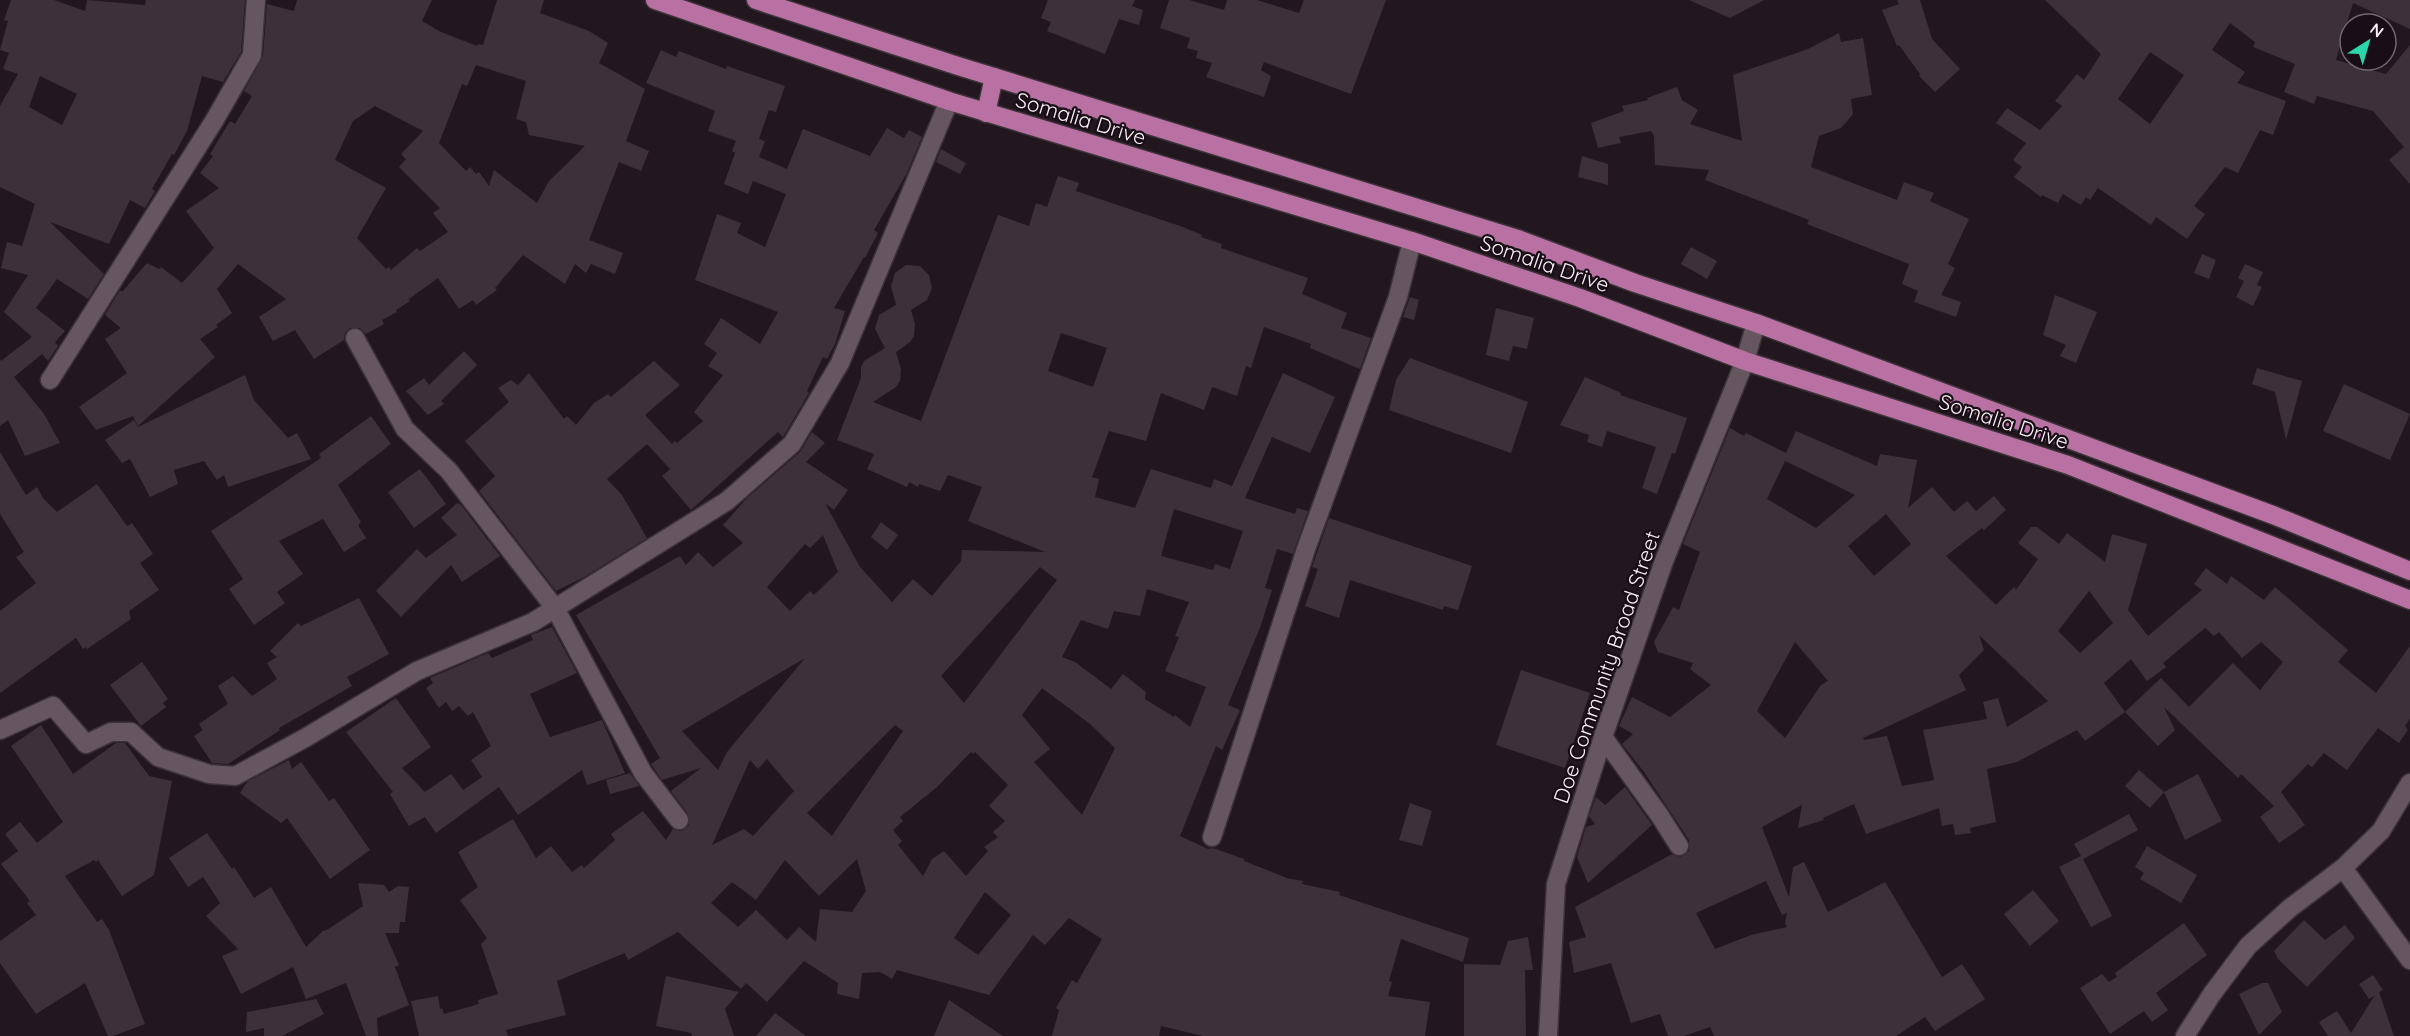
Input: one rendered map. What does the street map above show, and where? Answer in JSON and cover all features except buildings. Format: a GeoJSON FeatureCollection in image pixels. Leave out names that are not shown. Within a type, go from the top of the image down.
{"type":"FeatureCollection","features":[{"type":"Feature","properties":{"kind":"main road","name":"Somalia Drive"},"geometry":{"type":"LineString","coordinates":[[655,0],[986,113],[1412,241],[1580,298],[1745,361],[2068,465],[2410,600]]}},
{"type":"Feature","properties":{"kind":"main road","name":"Somalia Drive"},"geometry":{"type":"LineString","coordinates":[[756,0],[994,77],[1518,239],[1635,283],[1756,323],[2273,515],[2410,571]]}},
{"type":"Feature","properties":{"kind":"main road"},"geometry":{"type":"LineString","coordinates":[[986,113],[994,77]]}},
{"type":"Feature","properties":{"kind":"street"},"geometry":{"type":"LineString","coordinates":[[50,380],[214,121],[252,55],[256,0]]}},
{"type":"Feature","properties":{"kind":"street"},"geometry":{"type":"LineString","coordinates":[[0,730],[53,706],[86,744],[111,732],[131,732],[158,757],[209,774],[235,776],[305,738],[417,671],[533,621],[727,501],[792,444],[840,363],[949,101]]}},
{"type":"Feature","properties":{"kind":"street"},"geometry":{"type":"LineString","coordinates":[[1212,837],[1306,549],[1398,297],[1412,241]]}},
{"type":"Feature","properties":{"kind":"street","name":"Doe Community Broad Street"},"geometry":{"type":"LineString","coordinates":[[1548,1036],[1556,884],[1603,737],[1664,561],[1745,361],[1756,323]]}},
{"type":"Feature","properties":{"kind":"street"},"geometry":{"type":"LineString","coordinates":[[355,338],[405,429],[449,471],[555,608],[643,773],[679,820]]}},
{"type":"Feature","properties":{"kind":"street"},"geometry":{"type":"LineString","coordinates":[[1603,737],[1679,846]]}},
{"type":"Feature","properties":{"kind":"street"},"geometry":{"type":"LineString","coordinates":[[2185,1036],[2212,994],[2248,946],[2290,908],[2343,868],[2381,831],[2410,783]]}},
{"type":"Feature","properties":{"kind":"street"},"geometry":{"type":"LineString","coordinates":[[2343,868],[2410,960]]}}]}
